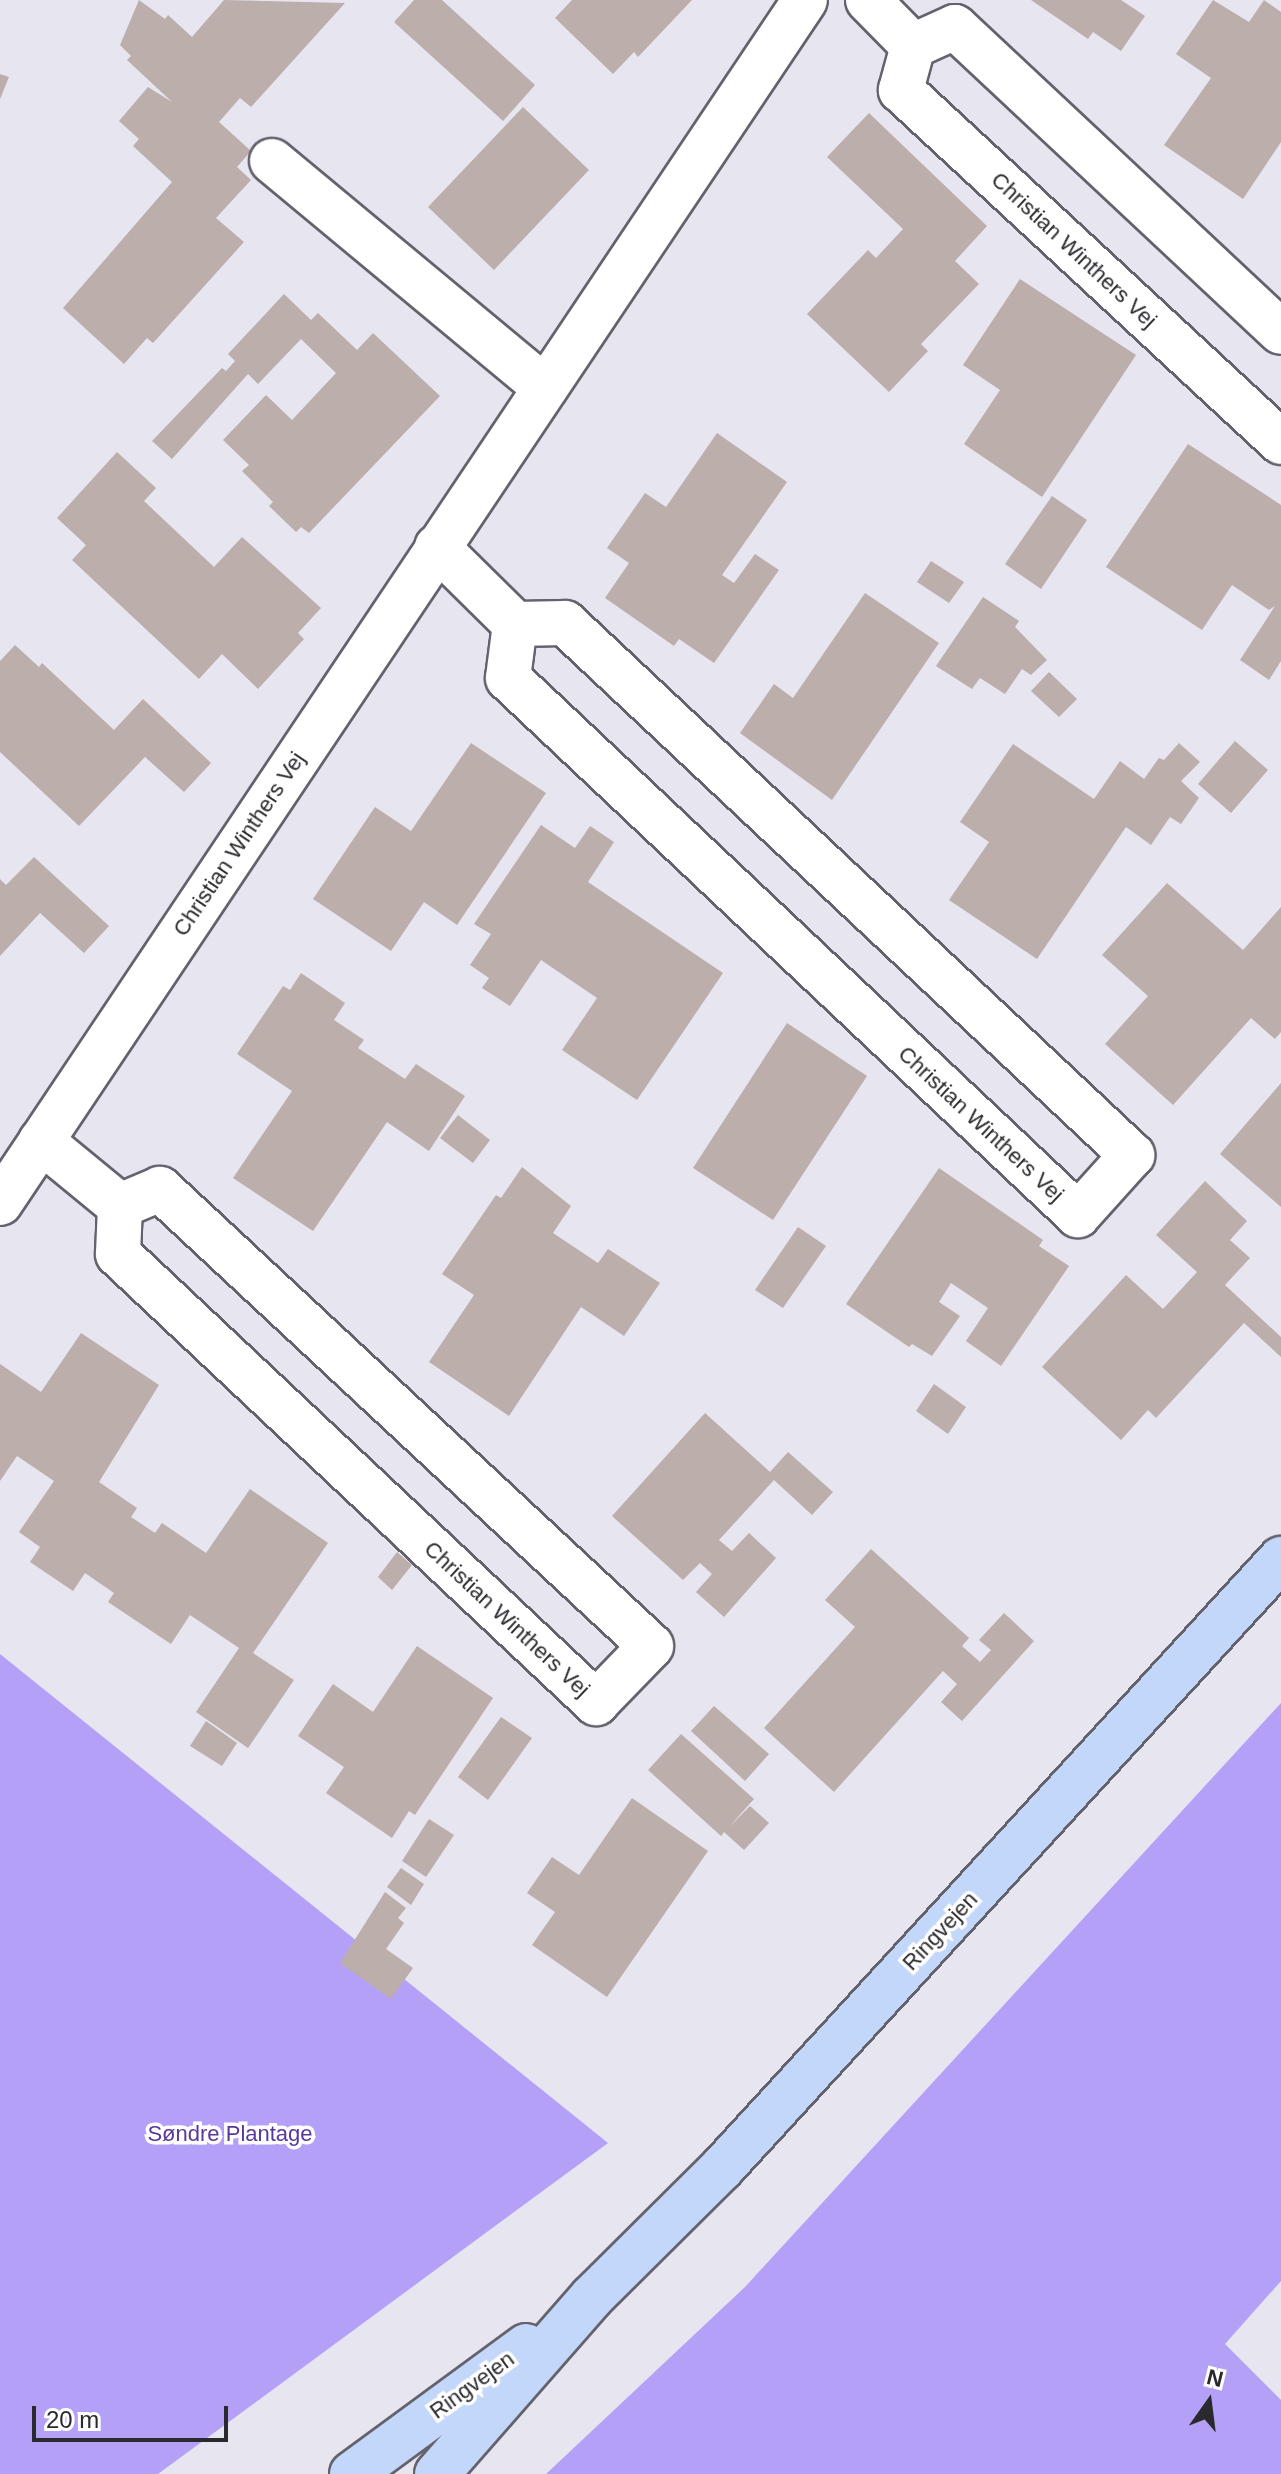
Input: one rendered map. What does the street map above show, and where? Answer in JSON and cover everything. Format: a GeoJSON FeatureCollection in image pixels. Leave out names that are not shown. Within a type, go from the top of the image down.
{"type":"FeatureCollection","features":[{"type":"Feature","properties":{"kind":"main road","name":"Ringvejen"},"geometry":{"type":"LineString","coordinates":[[437,2474],[592,2297],[722,2168],[1281,1559]]}},
{"type":"Feature","properties":{"kind":"main road","name":"Ringvejen"},"geometry":{"type":"LineString","coordinates":[[352,2474],[592,2297]]}},
{"type":"Feature","properties":{"kind":"street","name":"Christian Winthers Vej"},"geometry":{"type":"LineString","coordinates":[[0,1203],[805,0]]}},
{"type":"Feature","properties":{"kind":"street"},"geometry":{"type":"LineString","coordinates":[[868,0],[913,46],[955,27],[1281,332]]}},
{"type":"Feature","properties":{"kind":"street","name":"Christian Winthers Vej"},"geometry":{"type":"LineString","coordinates":[[913,46],[901,90],[1281,442]]}},
{"type":"Feature","properties":{"kind":"street"},"geometry":{"type":"LineString","coordinates":[[272,161],[545,388]]}},
{"type":"Feature","properties":{"kind":"street"},"geometry":{"type":"LineString","coordinates":[[437,547],[515,624]]}},
{"type":"Feature","properties":{"kind":"street","name":"Christian Winthers Vej"},"geometry":{"type":"LineString","coordinates":[[565,623],[1132,1155],[1078,1215],[508,678],[515,624],[565,623]]}},
{"type":"Feature","properties":{"kind":"street"},"geometry":{"type":"LineString","coordinates":[[41,1141],[120,1206]]}},
{"type":"Feature","properties":{"kind":"street","name":"Christian Winthers Vej"},"geometry":{"type":"LineString","coordinates":[[160,1189],[651,1646],[596,1703],[118,1254],[120,1206],[160,1189]]}},
{"type":"Feature","properties":{"kind":"green space","name":"Søndre Plantage"},"geometry":{"type":"Polygon","coordinates":[[[0,1654],[608,2143],[158,2474],[0,2474],[0,1654]]]}},
{"type":"Feature","properties":{"kind":"green space"},"geometry":{"type":"Polygon","coordinates":[[[1281,1703],[1281,2281],[1225,2344],[1281,2400],[1281,2474],[546,2474],[745,2287],[1281,1703]]]}},
{"type":"Feature","properties":{"kind":"building"},"geometry":{"type":"Polygon","coordinates":[[[139,0],[165,19],[168,15],[192,37],[224,0],[345,3],[251,107],[240,98],[219,122],[251,151],[237,167],[251,180],[216,218],[244,242],[153,343],[147,338],[124,364],[63,308],[172,182],[133,146],[139,139],[119,121],[148,87],[172,102],[127,60],[131,56],[120,45],[139,0]]]}},
{"type":"Feature","properties":{"kind":"building"},"geometry":{"type":"Polygon","coordinates":[[[414,0],[442,0],[535,85],[503,121],[394,22],[414,0]]]}},
{"type":"Feature","properties":{"kind":"building"},"geometry":{"type":"Polygon","coordinates":[[[572,0],[692,0],[638,57],[634,52],[613,74],[555,18],[572,0]]]}},
{"type":"Feature","properties":{"kind":"building"},"geometry":{"type":"Polygon","coordinates":[[[1031,0],[1121,0],[1145,16],[1121,51],[1093,32],[1088,39],[1031,0]]]}},
{"type":"Feature","properties":{"kind":"building"},"geometry":{"type":"Polygon","coordinates":[[[1213,0],[1249,22],[1264,0],[1281,12],[1281,142],[1243,199],[1164,145],[1211,78],[1176,54],[1213,0]]]}},
{"type":"Feature","properties":{"kind":"building"},"geometry":{"type":"Polygon","coordinates":[[[0,74],[9,77],[0,99],[0,74]]]}},
{"type":"Feature","properties":{"kind":"building"},"geometry":{"type":"Polygon","coordinates":[[[523,107],[589,170],[494,270],[428,207],[523,107]]]}},
{"type":"Feature","properties":{"kind":"building"},"geometry":{"type":"Polygon","coordinates":[[[869,113],[987,226],[955,261],[979,284],[921,344],[928,351],[889,392],[807,314],[868,250],[876,258],[903,229],[827,157],[869,113]]]}},
{"type":"Feature","properties":{"kind":"building"},"geometry":{"type":"Polygon","coordinates":[[[1020,279],[1136,355],[1042,497],[964,444],[1000,390],[963,365],[1020,279]]]}},
{"type":"Feature","properties":{"kind":"building"},"geometry":{"type":"Polygon","coordinates":[[[284,294],[311,320],[318,313],[357,350],[373,333],[440,396],[309,533],[301,527],[296,532],[269,506],[273,502],[242,471],[249,465],[223,440],[266,395],[292,420],[336,373],[301,339],[258,384],[248,374],[172,459],[152,441],[222,368],[226,371],[235,361],[228,354],[284,294]]]}},
{"type":"Feature","properties":{"kind":"building"},"geometry":{"type":"Polygon","coordinates":[[[717,433],[787,482],[722,575],[734,583],[755,554],[779,570],[714,663],[679,639],[674,646],[605,598],[629,563],[607,548],[645,493],[666,507],[717,433]]]}},
{"type":"Feature","properties":{"kind":"building"},"geometry":{"type":"Polygon","coordinates":[[[1188,444],[1281,505],[1281,661],[1269,680],[1240,660],[1275,606],[1269,610],[1232,585],[1202,630],[1106,567],[1188,444]]]}},
{"type":"Feature","properties":{"kind":"building"},"geometry":{"type":"Polygon","coordinates":[[[117,452],[156,488],[144,501],[214,567],[242,537],[321,608],[298,633],[304,639],[258,689],[222,654],[199,679],[72,560],[86,545],[57,518],[117,452]]]}},
{"type":"Feature","properties":{"kind":"building"},"geometry":{"type":"Polygon","coordinates":[[[1052,496],[1087,520],[1041,589],[1005,564],[1052,496]]]}},
{"type":"Feature","properties":{"kind":"building"},"geometry":{"type":"Polygon","coordinates":[[[931,561],[964,582],[949,603],[917,582],[931,561]]]}},
{"type":"Feature","properties":{"kind":"building"},"geometry":{"type":"Polygon","coordinates":[[[865,593],[939,643],[832,800],[740,733],[774,684],[793,698],[865,593]]]}},
{"type":"Feature","properties":{"kind":"building"},"geometry":{"type":"Polygon","coordinates":[[[983,597],[1019,621],[1015,627],[1047,660],[1031,675],[1022,669],[1005,694],[980,678],[972,689],[936,666],[983,597]]]}},
{"type":"Feature","properties":{"kind":"building"},"geometry":{"type":"Polygon","coordinates":[[[15,645],[39,667],[42,663],[114,730],[143,699],[211,763],[184,792],[145,757],[79,826],[0,752],[0,661],[15,645]]]}},
{"type":"Feature","properties":{"kind":"building"},"geometry":{"type":"Polygon","coordinates":[[[1049,672],[1077,699],[1059,717],[1031,691],[1049,672]]]}},
{"type":"Feature","properties":{"kind":"building"},"geometry":{"type":"Polygon","coordinates":[[[1235,741],[1268,770],[1231,813],[1198,784],[1235,741]]]}},
{"type":"Feature","properties":{"kind":"building"},"geometry":{"type":"Polygon","coordinates":[[[471,743],[546,793],[457,925],[424,902],[391,951],[313,899],[375,807],[411,831],[471,743]]]}},
{"type":"Feature","properties":{"kind":"building"},"geometry":{"type":"Polygon","coordinates":[[[1179,743],[1200,762],[1181,781],[1199,798],[1181,824],[1170,817],[1151,845],[1126,827],[1037,959],[949,900],[989,842],[960,822],[1013,744],[1094,799],[1120,761],[1144,779],[1159,758],[1164,760],[1179,743]]]}},
{"type":"Feature","properties":{"kind":"building"},"geometry":{"type":"Polygon","coordinates":[[[541,825],[575,848],[590,826],[614,842],[588,882],[723,973],[637,1100],[562,1050],[597,998],[541,960],[510,1006],[482,988],[489,978],[470,965],[491,934],[474,924],[541,825]]]}},
{"type":"Feature","properties":{"kind":"building"},"geometry":{"type":"Polygon","coordinates":[[[34,857],[109,926],[84,953],[40,913],[0,956],[0,879],[6,885],[34,857]]]}},
{"type":"Feature","properties":{"kind":"building"},"geometry":{"type":"Polygon","coordinates":[[[1167,883],[1243,950],[1281,907],[1281,1032],[1275,1039],[1251,1018],[1173,1105],[1105,1044],[1148,996],[1102,955],[1167,883]]]}},
{"type":"Feature","properties":{"kind":"building"},"geometry":{"type":"Polygon","coordinates":[[[301,973],[345,1003],[334,1020],[364,1040],[358,1048],[405,1079],[416,1064],[465,1096],[429,1151],[387,1122],[313,1231],[233,1178],[292,1091],[237,1054],[283,986],[290,990],[301,973]]]}},
{"type":"Feature","properties":{"kind":"building"},"geometry":{"type":"Polygon","coordinates":[[[787,1023],[867,1076],[773,1220],[693,1168],[787,1023]]]}},
{"type":"Feature","properties":{"kind":"building"},"geometry":{"type":"Polygon","coordinates":[[[1281,1083],[1281,1207],[1220,1154],[1281,1083]]]}},
{"type":"Feature","properties":{"kind":"building"},"geometry":{"type":"Polygon","coordinates":[[[458,1115],[490,1140],[473,1163],[440,1138],[458,1115]]]}},
{"type":"Feature","properties":{"kind":"building"},"geometry":{"type":"Polygon","coordinates":[[[522,1167],[571,1206],[553,1233],[598,1263],[608,1249],[660,1283],[624,1336],[581,1307],[509,1416],[429,1362],[474,1295],[442,1274],[496,1195],[501,1198],[522,1167]]]}},
{"type":"Feature","properties":{"kind":"building"},"geometry":{"type":"Polygon","coordinates":[[[939,1168],[1043,1240],[1039,1246],[1069,1266],[1001,1366],[966,1341],[988,1308],[951,1283],[939,1302],[960,1316],[932,1356],[912,1344],[909,1347],[846,1304],[939,1168]]]}},
{"type":"Feature","properties":{"kind":"building"},"geometry":{"type":"Polygon","coordinates":[[[1205,1181],[1247,1221],[1230,1240],[1250,1258],[1225,1285],[1281,1337],[1281,1357],[1244,1323],[1156,1418],[1148,1410],[1121,1440],[1042,1367],[1126,1275],[1163,1309],[1197,1272],[1156,1235],[1205,1181]]]}},
{"type":"Feature","properties":{"kind":"building"},"geometry":{"type":"Polygon","coordinates":[[[798,1227],[826,1246],[783,1308],[755,1290],[798,1227]]]}},
{"type":"Feature","properties":{"kind":"building"},"geometry":{"type":"Polygon","coordinates":[[[81,1333],[159,1385],[99,1482],[137,1508],[131,1517],[155,1533],[162,1523],[206,1553],[250,1489],[328,1543],[253,1653],[294,1680],[248,1748],[196,1712],[239,1648],[190,1615],[171,1644],[108,1602],[114,1593],[85,1573],[73,1591],[30,1562],[40,1547],[19,1532],[54,1481],[17,1456],[0,1481],[0,1364],[41,1392],[81,1333]]]}},
{"type":"Feature","properties":{"kind":"building"},"geometry":{"type":"Polygon","coordinates":[[[934,1384],[966,1407],[948,1434],[916,1411],[934,1384]]]}},
{"type":"Feature","properties":{"kind":"building"},"geometry":{"type":"Polygon","coordinates":[[[705,1413],[770,1472],[788,1452],[833,1492],[812,1515],[774,1480],[719,1540],[732,1551],[749,1533],[776,1558],[724,1617],[696,1592],[712,1574],[700,1563],[683,1580],[612,1516],[705,1413]]]}},
{"type":"Feature","properties":{"kind":"building"},"geometry":{"type":"Polygon","coordinates":[[[871,1549],[969,1638],[962,1646],[980,1662],[991,1650],[979,1640],[1004,1613],[1034,1641],[962,1721],[941,1702],[957,1684],[943,1671],[834,1792],[764,1728],[855,1627],[825,1600],[871,1549]]]}},
{"type":"Feature","properties":{"kind":"building"},"geometry":{"type":"Polygon","coordinates":[[[397,1552],[412,1565],[392,1590],[378,1577],[397,1552]]]}},
{"type":"Feature","properties":{"kind":"building"},"geometry":{"type":"Polygon","coordinates":[[[417,1646],[493,1698],[415,1815],[409,1811],[392,1838],[326,1793],[344,1767],[298,1736],[333,1684],[373,1712],[417,1646]]]}},
{"type":"Feature","properties":{"kind":"building"},"geometry":{"type":"Polygon","coordinates":[[[714,1706],[769,1754],[745,1781],[691,1731],[714,1706]]]}},
{"type":"Feature","properties":{"kind":"building"},"geometry":{"type":"Polygon","coordinates":[[[501,1717],[532,1738],[488,1800],[458,1777],[501,1717]]]}},
{"type":"Feature","properties":{"kind":"building"},"geometry":{"type":"Polygon","coordinates":[[[206,1721],[237,1743],[222,1766],[190,1746],[206,1721]]]}},
{"type":"Feature","properties":{"kind":"building"},"geometry":{"type":"Polygon","coordinates":[[[681,1734],[754,1799],[729,1827],[750,1806],[769,1823],[744,1850],[724,1832],[721,1836],[648,1770],[681,1734]]]}},
{"type":"Feature","properties":{"kind":"building"},"geometry":{"type":"Polygon","coordinates":[[[632,1798],[708,1851],[607,1997],[532,1945],[555,1912],[527,1893],[552,1857],[579,1875],[632,1798]]]}},
{"type":"Feature","properties":{"kind":"building"},"geometry":{"type":"Polygon","coordinates":[[[429,1819],[454,1835],[426,1877],[402,1861],[429,1819]]]}},
{"type":"Feature","properties":{"kind":"building"},"geometry":{"type":"Polygon","coordinates":[[[401,1868],[424,1884],[411,1905],[387,1887],[401,1868]]]}},
{"type":"Feature","properties":{"kind":"building"},"geometry":{"type":"Polygon","coordinates":[[[385,1892],[406,1908],[398,1918],[404,1923],[386,1949],[413,1968],[391,1999],[340,1963],[385,1892]]]}}]}
